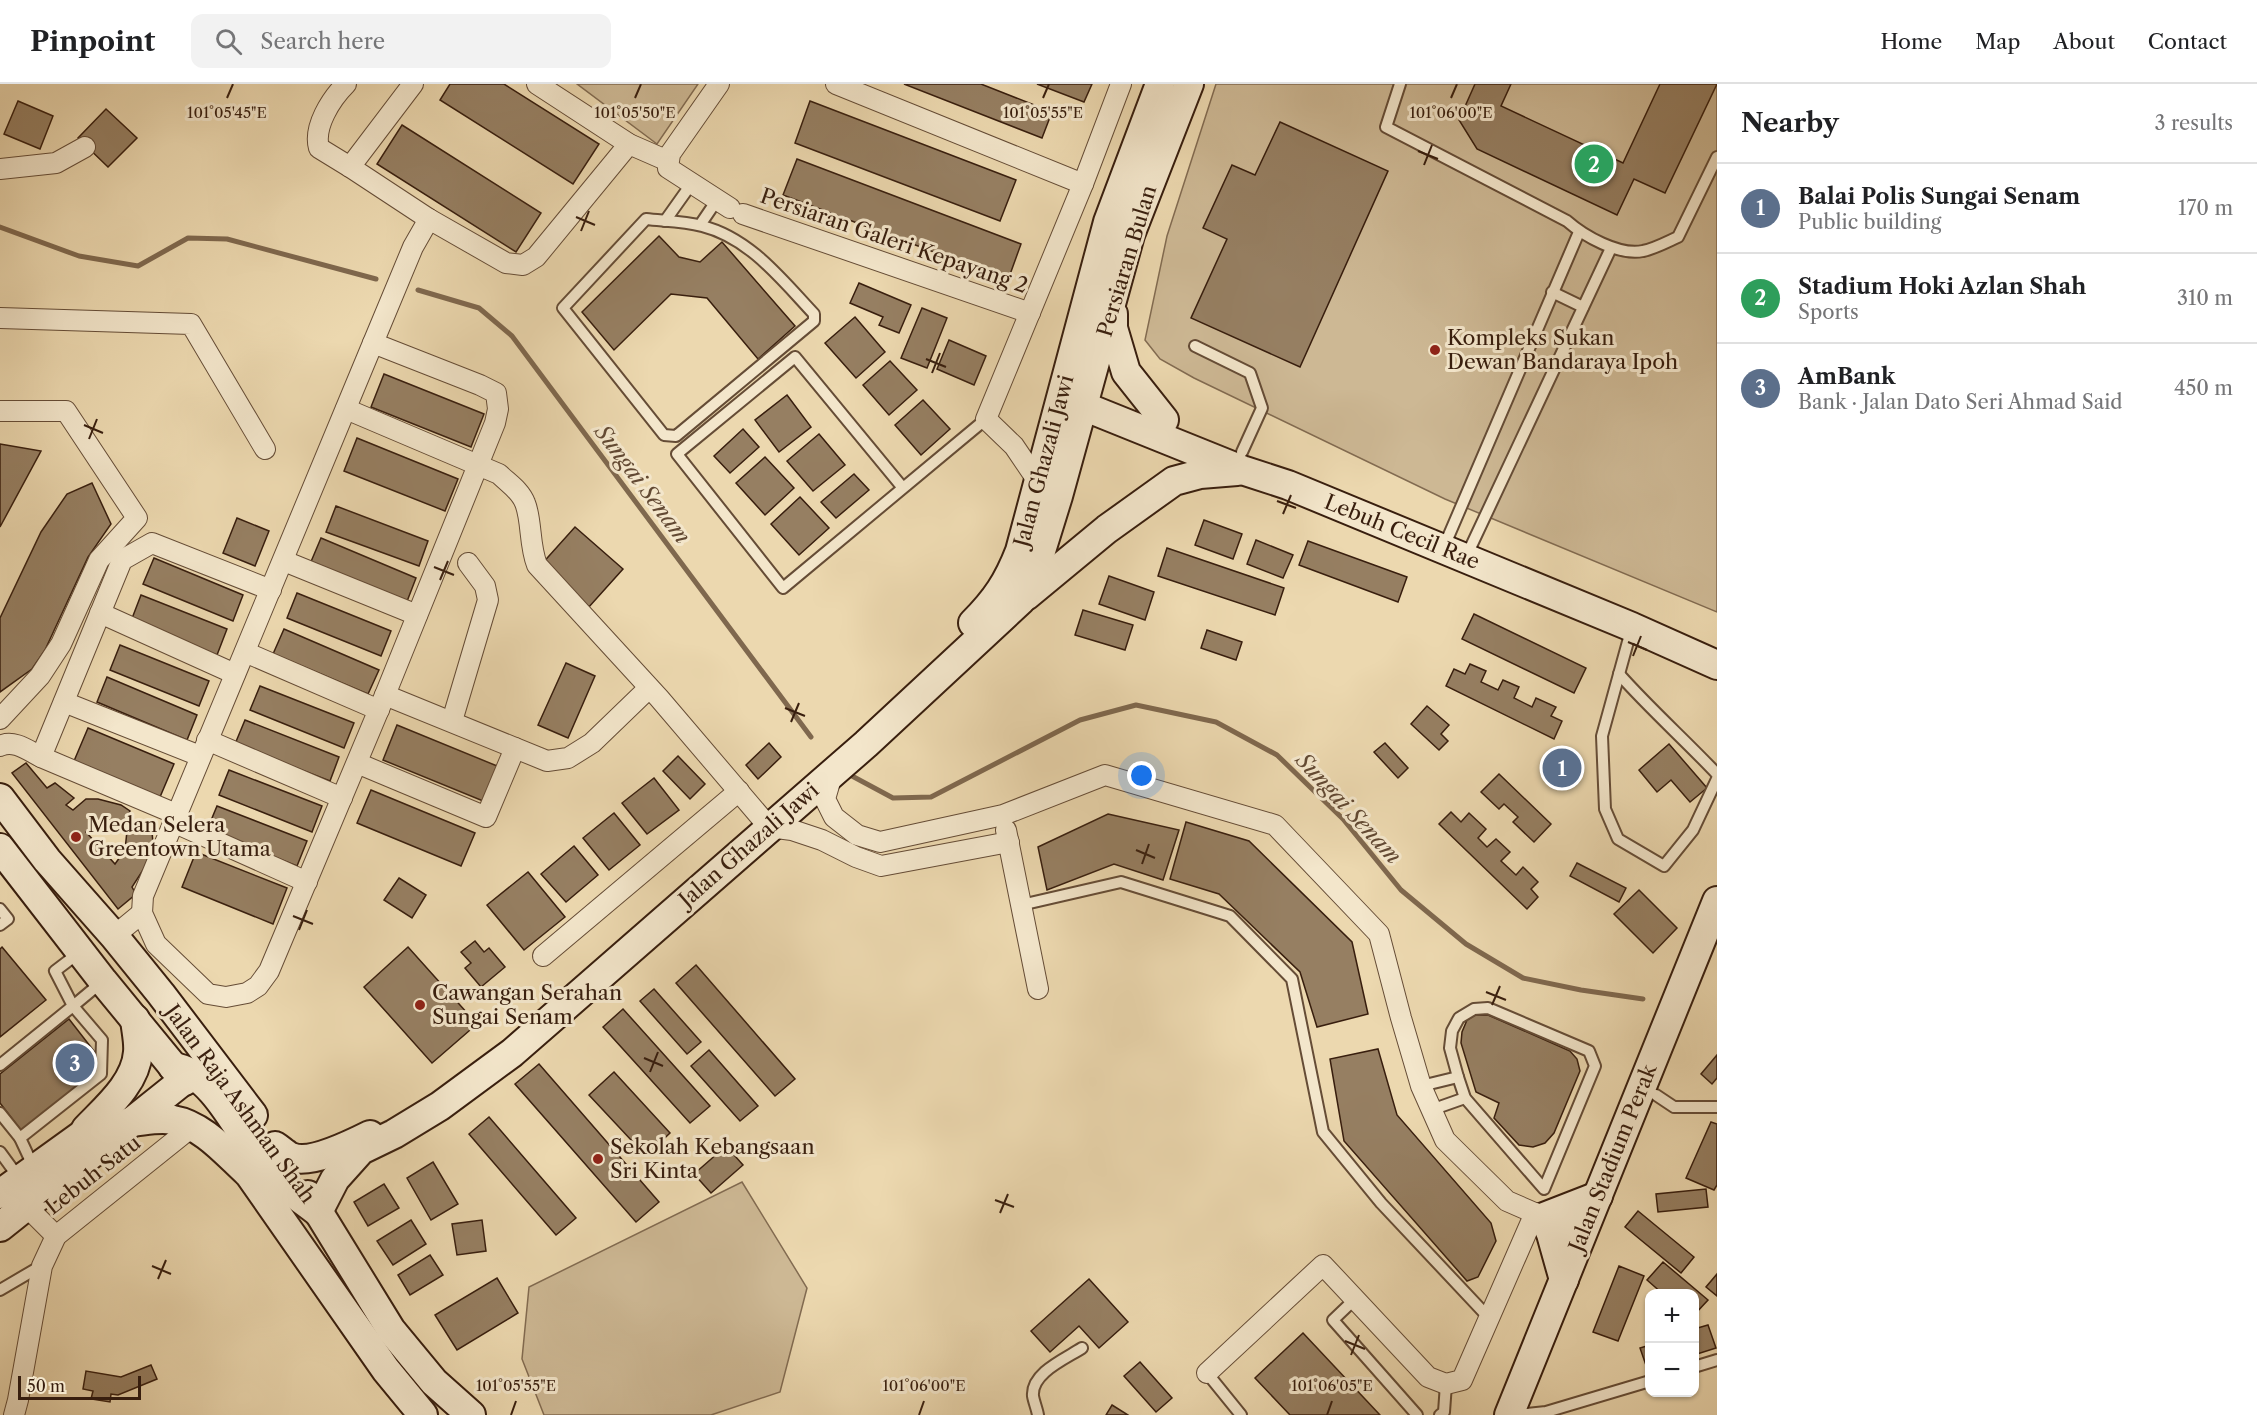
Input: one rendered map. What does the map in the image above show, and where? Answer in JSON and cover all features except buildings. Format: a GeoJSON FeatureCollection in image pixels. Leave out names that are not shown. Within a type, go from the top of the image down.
{"type":"FeatureCollection","features":[{"type":"Feature","properties":{"kind":"street"},"geometry":{"type":"LineString","coordinates":[[346,84],[319,125],[316,138],[319,148],[429,219],[507,263],[523,265],[536,258],[629,144]]}},
{"type":"Feature","properties":{"kind":"street"},"geometry":{"type":"LineString","coordinates":[[350,167],[413,84]]}},
{"type":"Feature","properties":{"kind":"street"},"geometry":{"type":"LineString","coordinates":[[537,84],[629,144],[668,161],[670,154],[719,84]]}},
{"type":"Feature","properties":{"kind":"street"},"geometry":{"type":"LineString","coordinates":[[836,84],[1083,184]]}},
{"type":"Feature","properties":{"kind":"street"},"geometry":{"type":"LineString","coordinates":[[1040,483],[1014,446],[986,419],[1083,184],[1121,84]]}},
{"type":"Feature","properties":{"kind":"street","name":"Jalan Ghazali Jawi"},"geometry":{"type":"LineString","coordinates":[[318,1212],[335,1179],[361,1150],[440,1106],[512,1053],[766,823],[914,683],[988,608],[1015,590],[1020,551],[1040,483],[1100,304],[1108,222],[1160,84]]}},
{"type":"Feature","properties":{"kind":"street","name":"Persiaran Bulan"},"geometry":{"type":"LineString","coordinates":[[1084,398],[1100,304],[1130,235],[1189,84]]}},
{"type":"Feature","properties":{"kind":"street"},"geometry":{"type":"LineString","coordinates":[[0,169],[56,163],[85,147]]}},
{"type":"Feature","properties":{"kind":"street","name":"Persiaran Galeri Kepayang 2"},"geometry":{"type":"LineString","coordinates":[[668,161],[669,168],[730,207],[1030,313]]}},
{"type":"Feature","properties":{"kind":"street"},"geometry":{"type":"LineString","coordinates":[[373,343],[496,393],[498,409],[495,423],[357,763],[269,971],[258,986],[247,993],[226,998],[208,994],[171,961],[156,944],[142,914],[143,896],[284,561],[373,343],[413,247],[429,219]]}},
{"type":"Feature","properties":{"kind":"street"},"geometry":{"type":"LineString","coordinates":[[1100,304],[1113,328],[1126,372],[1164,420]]}},
{"type":"Feature","properties":{"kind":"street"},"geometry":{"type":"LineString","coordinates":[[0,318],[191,324],[265,450]]}},
{"type":"Feature","properties":{"kind":"street","name":"Jalan Ghazali Jawi"},"geometry":{"type":"LineString","coordinates":[[766,823],[832,772],[962,657],[1036,567],[1084,398]]}},
{"type":"Feature","properties":{"kind":"street","name":"Lebuh Cecil Rae"},"geometry":{"type":"LineString","coordinates":[[1084,398],[1164,420],[1288,485],[1635,613],[1716,660]]}},
{"type":"Feature","properties":{"kind":"street","name":"Lebuh Cecil Rae"},"geometry":{"type":"LineString","coordinates":[[1084,398],[1457,548],[1632,627],[1716,660]]}},
{"type":"Feature","properties":{"kind":"street"},"geometry":{"type":"LineString","coordinates":[[346,409],[498,474],[517,490],[525,503],[532,554],[537,565],[649,688],[766,823],[822,840],[856,857],[881,866],[1009,842]]}},
{"type":"Feature","properties":{"kind":"street"},"geometry":{"type":"LineString","coordinates":[[0,411],[66,411],[137,518],[99,560],[61,644],[40,676],[0,718]]}},
{"type":"Feature","properties":{"kind":"street"},"geometry":{"type":"LineString","coordinates":[[1015,590],[1174,481],[1242,461]]}},
{"type":"Feature","properties":{"kind":"street"},"geometry":{"type":"LineString","coordinates":[[41,758],[122,560],[152,543],[271,590]]}},
{"type":"Feature","properties":{"kind":"street"},"geometry":{"type":"LineString","coordinates":[[284,561],[417,615]]}},
{"type":"Feature","properties":{"kind":"street"},"geometry":{"type":"LineString","coordinates":[[452,722],[488,600],[485,586],[468,563]]}},
{"type":"Feature","properties":{"kind":"street"},"geometry":{"type":"LineString","coordinates":[[100,613],[235,674]]}},
{"type":"Feature","properties":{"kind":"street"},"geometry":{"type":"LineString","coordinates":[[245,652],[382,702],[452,722],[547,761],[568,758],[592,743],[649,688]]}},
{"type":"Feature","properties":{"kind":"street"},"geometry":{"type":"LineString","coordinates":[[64,702],[204,748],[342,798]]}},
{"type":"Feature","properties":{"kind":"street"},"geometry":{"type":"LineString","coordinates":[[0,746],[9,743],[307,882]]}},
{"type":"Feature","properties":{"kind":"street"},"geometry":{"type":"LineString","coordinates":[[357,763],[486,817],[515,748]]}},
{"type":"Feature","properties":{"kind":"street"},"geometry":{"type":"LineString","coordinates":[[832,772],[825,799],[834,817],[857,835],[880,842],[1003,815],[1105,775],[1275,825],[1379,934],[1422,1086],[1445,1140],[1507,1201],[1583,1234],[1594,1226],[1606,1197]]}},
{"type":"Feature","properties":{"kind":"street"},"geometry":{"type":"LineString","coordinates":[[543,956],[739,791]]}},
{"type":"Feature","properties":{"kind":"street","name":"Jalan Raja Ashman Shah"},"geometry":{"type":"LineString","coordinates":[[0,798],[47,860],[114,936],[232,1086],[275,1146],[391,1330],[434,1382],[471,1415]]}},
{"type":"Feature","properties":{"kind":"street"},"geometry":{"type":"LineString","coordinates":[[1003,815],[1038,989]]}},
{"type":"Feature","properties":{"kind":"street"},"geometry":{"type":"LineString","coordinates":[[275,1146],[292,1158],[306,1159],[326,1154],[401,1120],[449,1088],[766,823]]}},
{"type":"Feature","properties":{"kind":"street","name":"Jalan Raja Ashman Shah"},"geometry":{"type":"LineString","coordinates":[[0,848],[103,981],[181,1072],[247,1172],[386,1370],[423,1415]]}},
{"type":"Feature","properties":{"kind":"street"},"geometry":{"type":"LineString","coordinates":[[47,860],[117,966],[175,1040],[181,1072]]}},
{"type":"Feature","properties":{"kind":"street","name":"Jalan Stadium Perak"},"geometry":{"type":"LineString","coordinates":[[1521,1415],[1717,901]]}},
{"type":"Feature","properties":{"kind":"street"},"geometry":{"type":"LineString","coordinates":[[114,936],[142,914]]}},
{"type":"Feature","properties":{"kind":"street","name":"Jalan Stadium Perak"},"geometry":{"type":"LineString","coordinates":[[1606,1197],[1656,1095],[1717,945]]}},
{"type":"Feature","properties":{"kind":"street"},"geometry":{"type":"LineString","coordinates":[[77,1140],[126,1085],[138,1053],[135,1020]]}},
{"type":"Feature","properties":{"kind":"street"},"geometry":{"type":"LineString","coordinates":[[20,1187],[130,1122],[181,1072]]}},
{"type":"Feature","properties":{"kind":"street"},"geometry":{"type":"LineString","coordinates":[[0,1227],[20,1187],[77,1140],[181,1072],[198,1077],[216,1097],[273,1177],[318,1212]]}},
{"type":"Feature","properties":{"kind":"street"},"geometry":{"type":"LineString","coordinates":[[130,1122],[172,1119],[192,1126],[247,1172]]}},
{"type":"Feature","properties":{"kind":"street","name":"Lebuh Satu"},"geometry":{"type":"LineString","coordinates":[[20,1187],[56,1236],[192,1126]]}},
{"type":"Feature","properties":{"kind":"street"},"geometry":{"type":"LineString","coordinates":[[1207,1373],[1323,1265],[1428,1377],[1446,1384],[1462,1380],[1539,1215],[1606,1197]]}},
{"type":"Feature","properties":{"kind":"street"},"geometry":{"type":"LineString","coordinates":[[1539,1215],[1574,1276]]}},
{"type":"Feature","properties":{"kind":"street","name":"Jalan Stadium Perak"},"geometry":{"type":"LineString","coordinates":[[1574,1276],[1583,1234]]}},
{"type":"Feature","properties":{"kind":"street"},"geometry":{"type":"LineString","coordinates":[[14,1415],[42,1266],[56,1236]]}},
{"type":"Feature","properties":{"kind":"street"},"geometry":{"type":"LineString","coordinates":[[386,1370],[401,1415]]}},
{"type":"Feature","properties":{"kind":"lane"},"geometry":{"type":"LineString","coordinates":[[1400,84],[1386,127],[1567,221],[1579,232],[1611,248],[1641,252],[1678,237],[1717,157]]}},
{"type":"Feature","properties":{"kind":"lane"},"geometry":{"type":"LineString","coordinates":[[665,221],[692,183]]}},
{"type":"Feature","properties":{"kind":"lane"},"geometry":{"type":"LineString","coordinates":[[700,225],[730,207]]}},
{"type":"Feature","properties":{"kind":"lane"},"geometry":{"type":"LineString","coordinates":[[646,219],[700,225],[726,234],[765,262],[815,318],[686,428],[671,437],[664,435],[563,308],[646,219]]}},
{"type":"Feature","properties":{"kind":"lane"},"geometry":{"type":"LineString","coordinates":[[1457,548],[1552,292],[1579,232]]}},
{"type":"Feature","properties":{"kind":"lane"},"geometry":{"type":"LineString","coordinates":[[1457,548],[1583,307],[1611,248]]}},
{"type":"Feature","properties":{"kind":"lane"},"geometry":{"type":"LineString","coordinates":[[1552,292],[1583,307]]}},
{"type":"Feature","properties":{"kind":"lane"},"geometry":{"type":"LineString","coordinates":[[1195,346],[1250,373],[1262,408],[1242,461]]}},
{"type":"Feature","properties":{"kind":"lane"},"geometry":{"type":"LineString","coordinates":[[903,488],[795,357],[677,454],[783,588],[986,419]]}},
{"type":"Feature","properties":{"kind":"lane"},"geometry":{"type":"LineString","coordinates":[[1619,674],[1646,705],[1694,750],[1717,776],[1693,830],[1664,866],[1618,839],[1605,809],[1602,736],[1619,674],[1632,627]]}},
{"type":"Feature","properties":{"kind":"lane"},"geometry":{"type":"LineString","coordinates":[[1022,905],[1121,882],[1230,916],[1292,979],[1323,1132],[1381,1203],[1490,1319]]}},
{"type":"Feature","properties":{"kind":"lane"},"geometry":{"type":"LineString","coordinates":[[0,909],[8,919],[0,926]]}},
{"type":"Feature","properties":{"kind":"lane"},"geometry":{"type":"LineString","coordinates":[[20,1138],[101,1074],[102,1040],[73,1006],[56,970],[81,952]]}},
{"type":"Feature","properties":{"kind":"lane"},"geometry":{"type":"LineString","coordinates":[[0,1065],[103,981]]}},
{"type":"Feature","properties":{"kind":"lane"},"geometry":{"type":"LineString","coordinates":[[1488,1008],[1589,1051],[1595,1066],[1544,1189],[1465,1098],[1450,1048],[1452,1031],[1459,1018],[1474,1009],[1488,1008]]}},
{"type":"Feature","properties":{"kind":"lane"},"geometry":{"type":"LineString","coordinates":[[1422,1086],[1458,1077]]}},
{"type":"Feature","properties":{"kind":"lane"},"geometry":{"type":"LineString","coordinates":[[1656,1095],[1674,1107],[1717,1107]]}},
{"type":"Feature","properties":{"kind":"lane"},"geometry":{"type":"LineString","coordinates":[[1431,1110],[1465,1098]]}},
{"type":"Feature","properties":{"kind":"lane"},"geometry":{"type":"LineString","coordinates":[[0,1113],[20,1138],[20,1187]]}},
{"type":"Feature","properties":{"kind":"lane"},"geometry":{"type":"LineString","coordinates":[[0,1152],[20,1187]]}},
{"type":"Feature","properties":{"kind":"lane"},"geometry":{"type":"LineString","coordinates":[[0,1290],[42,1266]]}},
{"type":"Feature","properties":{"kind":"lane"},"geometry":{"type":"LineString","coordinates":[[1355,1299],[1333,1320],[1417,1415]]}},
{"type":"Feature","properties":{"kind":"lane"},"geometry":{"type":"LineString","coordinates":[[1038,1415],[1033,1395],[1040,1376],[1082,1348]]}},
{"type":"Feature","properties":{"kind":"lane"},"geometry":{"type":"LineString","coordinates":[[1699,1366],[1717,1360]]}},
{"type":"Feature","properties":{"kind":"lane"},"geometry":{"type":"LineString","coordinates":[[1207,1373],[1241,1415]]}},
{"type":"Feature","properties":{"kind":"lane"},"geometry":{"type":"LineString","coordinates":[[1521,1415],[1536,1415],[1575,1405],[1645,1383]]}},
{"type":"Feature","properties":{"kind":"lane"},"geometry":{"type":"LineString","coordinates":[[1440,1415],[1444,1412],[1446,1384]]}},
{"type":"Feature","properties":{"kind":"lane"},"geometry":{"type":"LineString","coordinates":[[1575,1405],[1581,1415]]}},
{"type":"Feature","properties":{"kind":"shaded area"},"geometry":{"type":"Polygon","coordinates":[[[577,84],[698,84],[657,144],[577,84]]]}},
{"type":"Feature","properties":{"kind":"shaded area","name":"Kompleks Sukan Dewan Bandaraya Ipoh"},"geometry":{"type":"Polygon","coordinates":[[[1216,84],[1717,84],[1717,612],[1445,499],[1194,378],[1160,359],[1145,340],[1167,236],[1216,84]]]}},
{"type":"Feature","properties":{"kind":"shaded area"},"geometry":{"type":"Polygon","coordinates":[[[742,1182],[807,1288],[780,1392],[711,1415],[544,1415],[522,1359],[529,1287],[742,1182]]]}},
{"type":"Feature","properties":{"kind":"waterway","name":"Sungai Senam"},"geometry":{"type":"LineString","coordinates":[[0,227],[79,256],[138,266],[188,238],[227,239],[376,279]]}},
{"type":"Feature","properties":{"kind":"waterway","name":"Sungai Senam"},"geometry":{"type":"LineString","coordinates":[[418,290],[479,308],[512,336],[811,737]]}},
{"type":"Feature","properties":{"kind":"waterway","name":"Sungai Senam"},"geometry":{"type":"LineString","coordinates":[[852,776],[893,798],[931,797],[1080,720],[1136,705],[1216,722],[1277,755],[1343,819],[1401,890],[1466,944],[1523,978],[1581,990],[1643,999]]}},
{"type":"Feature","properties":{"kind":"place","name":"Stadium Hoki Azlan Shah"},"geometry":{"type":"Point","coordinates":[1594,164]}},
{"type":"Feature","properties":{"kind":"place","name":"Kompleks Sukan Dewan Bandaraya Ipoh"},"geometry":{"type":"Point","coordinates":[1435,350]}},
{"type":"Feature","properties":{"kind":"place","name":"Balai Polis Sungai Senam"},"geometry":{"type":"Point","coordinates":[1562,768]}},
{"type":"Feature","properties":{"kind":"place","name":"Medan Selera Greentown Utama"},"geometry":{"type":"Point","coordinates":[76,837]}},
{"type":"Feature","properties":{"kind":"place","name":"Cawangan Serahan Sungai Senam"},"geometry":{"type":"Point","coordinates":[420,1005]}},
{"type":"Feature","properties":{"kind":"place","name":"AmBank"},"geometry":{"type":"Point","coordinates":[75,1063]}},
{"type":"Feature","properties":{"kind":"place","name":"Sekolah Kebangsaan Sri Kinta"},"geometry":{"type":"Point","coordinates":[598,1159]}}]}
